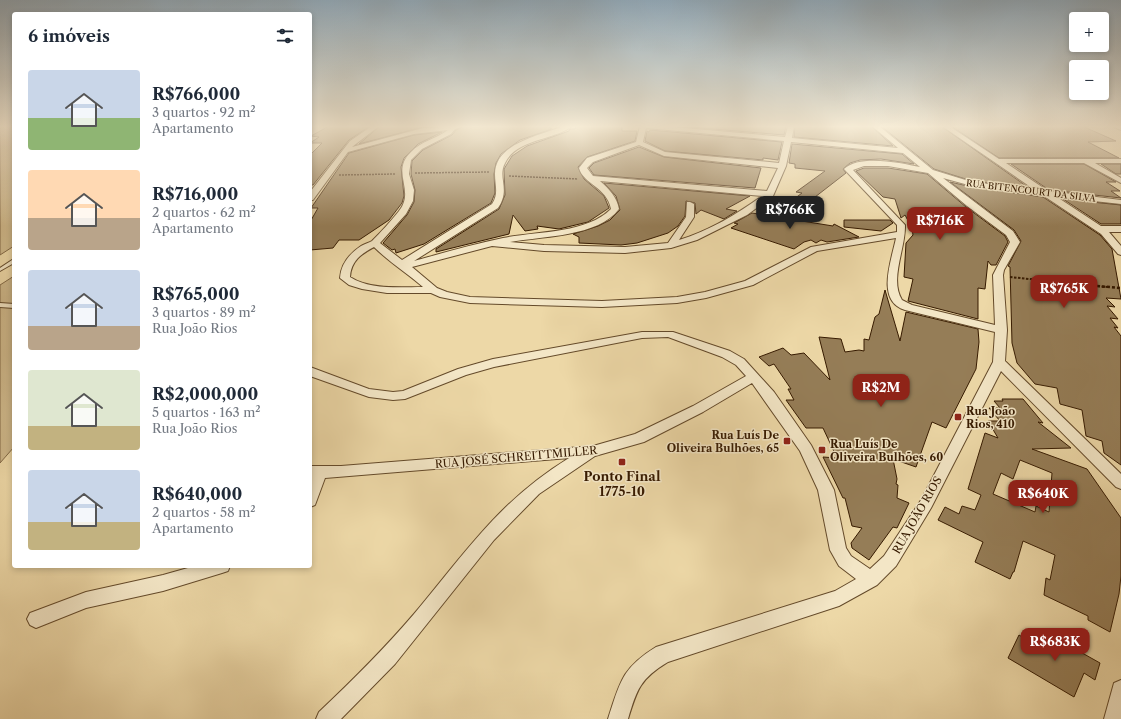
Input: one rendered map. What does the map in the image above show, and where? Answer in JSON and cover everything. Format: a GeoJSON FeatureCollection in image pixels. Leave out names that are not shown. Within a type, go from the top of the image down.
{"type":"FeatureCollection","features":[{"type":"Feature","properties":{"kind":"street"},"geometry":{"type":"LineString","coordinates":[[312,196],[341,160]]}},
{"type":"Feature","properties":{"kind":"street"},"geometry":{"type":"LineString","coordinates":[[408,160],[405,174],[410,191],[409,202],[405,210],[375,243],[360,250],[352,258],[346,267],[345,278],[349,281],[373,288],[433,290]]}},
{"type":"Feature","properties":{"kind":"street"},"geometry":{"type":"LineString","coordinates":[[404,265],[433,243],[495,206],[501,196],[499,173],[501,162],[503,160]]}},
{"type":"Feature","properties":{"kind":"street"},"geometry":{"type":"LineString","coordinates":[[404,265],[522,236],[577,229],[602,221],[615,209],[614,203],[607,191],[583,170],[584,165],[591,160]]}},
{"type":"Feature","properties":{"kind":"street"},"geometry":{"type":"LineString","coordinates":[[719,160],[782,166]]}},
{"type":"Feature","properties":{"kind":"street"},"geometry":{"type":"LineString","coordinates":[[492,243],[602,250],[646,249],[671,245],[694,238],[735,218],[770,194],[783,160]]}},
{"type":"Feature","properties":{"kind":"street","name":"RUA JOÃO RIOS"},"geometry":{"type":"LineString","coordinates":[[618,719],[630,684],[640,670],[663,654],[839,598],[871,580],[890,561],[926,504],[999,362],[1001,330],[998,276],[999,270],[1015,242],[1015,239],[1010,233],[970,204],[917,160]]}},
{"type":"Feature","properties":{"kind":"street"},"geometry":{"type":"LineString","coordinates":[[997,161],[1121,161]]}},
{"type":"Feature","properties":{"kind":"street"},"geometry":{"type":"LineString","coordinates":[[997,161],[1099,229],[1121,252]]}},
{"type":"Feature","properties":{"kind":"street"},"geometry":{"type":"LineString","coordinates":[[1085,161],[1121,181]]}},
{"type":"Feature","properties":{"kind":"street","name":"RUA BITENCOURT DA SILVA"},"geometry":{"type":"LineString","coordinates":[[901,234],[902,228],[898,221],[848,169],[856,165],[871,164],[907,167],[932,172],[971,184],[1121,202]]}},
{"type":"Feature","properties":{"kind":"street"},"geometry":{"type":"LineString","coordinates":[[592,179],[770,194]]}},
{"type":"Feature","properties":{"kind":"street"},"geometry":{"type":"LineString","coordinates":[[671,245],[690,217],[690,204]]}},
{"type":"Feature","properties":{"kind":"street"},"geometry":{"type":"LineString","coordinates":[[1099,229],[1121,229]]}},
{"type":"Feature","properties":{"kind":"street"},"geometry":{"type":"LineString","coordinates":[[375,243],[433,290],[444,295],[470,300],[602,304],[677,300],[706,295],[749,283],[814,249],[901,234],[892,283],[898,302],[909,308],[1001,330]]}},
{"type":"Feature","properties":{"kind":"street"},"geometry":{"type":"LineString","coordinates":[[312,372],[380,397],[396,397],[411,393],[462,372],[492,363],[653,333],[669,334],[726,354],[740,362],[754,376],[806,449],[820,476],[830,504],[838,550],[845,561],[871,580]]}},
{"type":"Feature","properties":{"kind":"street"},"geometry":{"type":"LineString","coordinates":[[999,362],[1121,483]]}},
{"type":"Feature","properties":{"kind":"street","name":"RUA JOSÉ SCHREITTMILLER"},"geometry":{"type":"LineString","coordinates":[[315,472],[593,452],[639,438],[698,409],[754,376]]}},
{"type":"Feature","properties":{"kind":"street"},"geometry":{"type":"LineString","coordinates":[[326,719],[349,698],[421,619],[478,547],[513,509],[557,472],[593,452]]}},
{"type":"Feature","properties":{"kind":"street"},"geometry":{"type":"LineString","coordinates":[[312,489],[315,472]]}},
{"type":"Feature","properties":{"kind":"street"},"geometry":{"type":"LineString","coordinates":[[36,619],[86,600],[163,583],[215,568]]}},
{"type":"Feature","properties":{"kind":"street"},"geometry":{"type":"LineString","coordinates":[[1114,719],[1121,690]]}},
{"type":"Feature","properties":{"kind":"lane"},"geometry":{"type":"LineString","coordinates":[[0,270],[12,262]]}},
{"type":"Feature","properties":{"kind":"lane"},"geometry":{"type":"LineString","coordinates":[[0,306],[12,306]]}},
{"type":"Feature","properties":{"kind":"path"},"geometry":{"type":"LineString","coordinates":[[329,175],[499,173],[592,179]]}},
{"type":"Feature","properties":{"kind":"path"},"geometry":{"type":"LineString","coordinates":[[998,276],[1121,288]]}},
{"type":"Feature","properties":{"kind":"shaded area"},"geometry":{"type":"Polygon","coordinates":[[[0,160],[12,160],[12,247],[0,255],[0,160]]]}},
{"type":"Feature","properties":{"kind":"shaded area"},"geometry":{"type":"Polygon","coordinates":[[[12,277],[12,449],[0,463],[0,285],[12,277]]]}},
{"type":"Feature","properties":{"kind":"building"},"geometry":{"type":"Polygon","coordinates":[[[312,160],[333,160],[313,185],[312,160]]]}},
{"type":"Feature","properties":{"kind":"building"},"geometry":{"type":"Polygon","coordinates":[[[344,160],[403,160],[401,167],[404,196],[402,203],[389,220],[359,240],[339,240],[333,248],[312,250],[312,218],[318,208],[312,208],[344,160]]]}},
{"type":"Feature","properties":{"kind":"building"},"geometry":{"type":"Polygon","coordinates":[[[413,160],[498,160],[494,174],[495,193],[491,203],[424,244],[396,253],[395,249],[392,250],[383,243],[407,215],[414,202],[415,190],[411,174],[413,160]]]}},
{"type":"Feature","properties":{"kind":"building"},"geometry":{"type":"Polygon","coordinates":[[[510,160],[585,160],[578,167],[584,179],[604,196],[609,208],[588,222],[559,229],[537,226],[538,229],[525,231],[513,215],[509,234],[436,252],[436,249],[499,209],[505,195],[504,169],[510,160]]]}},
{"type":"Feature","properties":{"kind":"building"},"geometry":{"type":"Polygon","coordinates":[[[604,160],[687,160],[761,168],[755,188],[594,175],[589,168],[594,163],[604,160]]]}},
{"type":"Feature","properties":{"kind":"building"},"geometry":{"type":"Polygon","coordinates":[[[790,160],[869,160],[860,160],[850,163],[843,169],[846,173],[797,211],[786,205],[802,193],[796,192],[825,171],[795,168],[795,164],[789,163],[790,160]]]}},
{"type":"Feature","properties":{"kind":"building"},"geometry":{"type":"Polygon","coordinates":[[[885,160],[909,160],[914,164],[885,160]]]}},
{"type":"Feature","properties":{"kind":"building"},"geometry":{"type":"Polygon","coordinates":[[[922,160],[989,160],[1029,188],[972,181],[934,169],[922,160]]]}},
{"type":"Feature","properties":{"kind":"building"},"geometry":{"type":"Polygon","coordinates":[[[1011,164],[1084,164],[1116,182],[1106,182],[1120,191],[1111,191],[1121,198],[1049,190],[1011,164]]]}},
{"type":"Feature","properties":{"kind":"building"},"geometry":{"type":"Polygon","coordinates":[[[1101,164],[1121,164],[1121,174],[1116,174],[1101,164]]]}},
{"type":"Feature","properties":{"kind":"building"},"geometry":{"type":"Polygon","coordinates":[[[864,168],[888,168],[927,174],[966,207],[1005,236],[1008,242],[996,265],[991,265],[988,261],[985,289],[978,288],[978,319],[908,301],[913,279],[904,277],[906,243],[913,235],[912,228],[905,215],[901,218],[895,199],[883,197],[856,171],[864,168]]]}},
{"type":"Feature","properties":{"kind":"building"},"geometry":{"type":"Polygon","coordinates":[[[950,182],[972,187],[1043,197],[1100,235],[1112,249],[1121,299],[1106,298],[1115,307],[1107,306],[1118,319],[1110,318],[1118,328],[1114,327],[1121,336],[1121,465],[1104,453],[1102,441],[1086,436],[1082,410],[1060,404],[1057,388],[1035,384],[1017,363],[1012,343],[1010,267],[1008,266],[1021,241],[1014,230],[950,182]]]}},
{"type":"Feature","properties":{"kind":"building"},"geometry":{"type":"Polygon","coordinates":[[[604,183],[750,196],[726,209],[737,211],[724,219],[701,210],[696,214],[695,203],[686,201],[685,216],[678,226],[668,233],[637,243],[621,245],[579,243],[579,237],[573,234],[598,226],[610,220],[620,210],[616,196],[604,183]]]}},
{"type":"Feature","properties":{"kind":"building"},"geometry":{"type":"Polygon","coordinates":[[[1063,199],[1121,205],[1121,224],[1101,224],[1063,199]]]}},
{"type":"Feature","properties":{"kind":"building"},"geometry":{"type":"Polygon","coordinates":[[[752,213],[833,226],[834,224],[859,237],[827,242],[821,240],[816,243],[811,240],[804,242],[794,249],[731,228],[738,224],[734,223],[752,213]]]}},
{"type":"Feature","properties":{"kind":"building"},"geometry":{"type":"Polygon","coordinates":[[[844,220],[890,220],[893,223],[881,231],[844,227],[844,220]]]}},
{"type":"Feature","properties":{"kind":"building"},"geometry":{"type":"Polygon","coordinates":[[[885,290],[900,341],[906,312],[978,329],[979,342],[976,369],[946,428],[932,422],[916,467],[893,459],[897,479],[896,484],[898,485],[897,498],[909,503],[897,528],[893,527],[869,560],[852,548],[851,543],[862,528],[852,526],[845,498],[843,498],[823,457],[837,458],[823,428],[806,428],[786,400],[794,400],[788,389],[791,389],[774,364],[769,366],[759,357],[783,348],[791,355],[804,353],[830,380],[819,337],[841,339],[845,352],[859,350],[864,351],[864,339],[869,340],[875,317],[879,314],[885,290]]]}},
{"type":"Feature","properties":{"kind":"building"},"geometry":{"type":"Polygon","coordinates":[[[1002,399],[1023,399],[1043,423],[1038,422],[1071,448],[1032,449],[1087,469],[1121,518],[1121,576],[1119,594],[1110,632],[1088,620],[1088,616],[1044,595],[1046,578],[1050,580],[1055,555],[1023,541],[1014,572],[1010,579],[975,562],[983,542],[938,520],[945,507],[959,514],[962,506],[975,510],[981,495],[968,489],[985,433],[998,438],[988,421],[1000,421],[989,408],[1000,408],[994,401],[1003,401],[1002,399]],[[1020,460],[1013,479],[1001,473],[993,494],[1035,512],[1036,506],[1049,512],[1052,473],[1020,460]]]}},
{"type":"Feature","properties":{"kind":"building"},"geometry":{"type":"Polygon","coordinates":[[[1043,631],[1100,663],[1095,680],[1084,673],[1074,697],[1008,658],[1019,635],[1039,647],[1043,631]]]}},
{"type":"Feature","properties":{"kind":"place","name":"Rua João Rios, 410"},"geometry":{"type":"Point","coordinates":[958,417]}},
{"type":"Feature","properties":{"kind":"place","name":"Rua Luís De Oliveira Bulhões, 65"},"geometry":{"type":"Point","coordinates":[787,441]}},
{"type":"Feature","properties":{"kind":"place","name":"Rua Luís De Oliveira Bulhões, 60"},"geometry":{"type":"Point","coordinates":[822,450]}},
{"type":"Feature","properties":{"kind":"place","name":"Ponto Final 1775-10"},"geometry":{"type":"Point","coordinates":[622,462]}}]}
